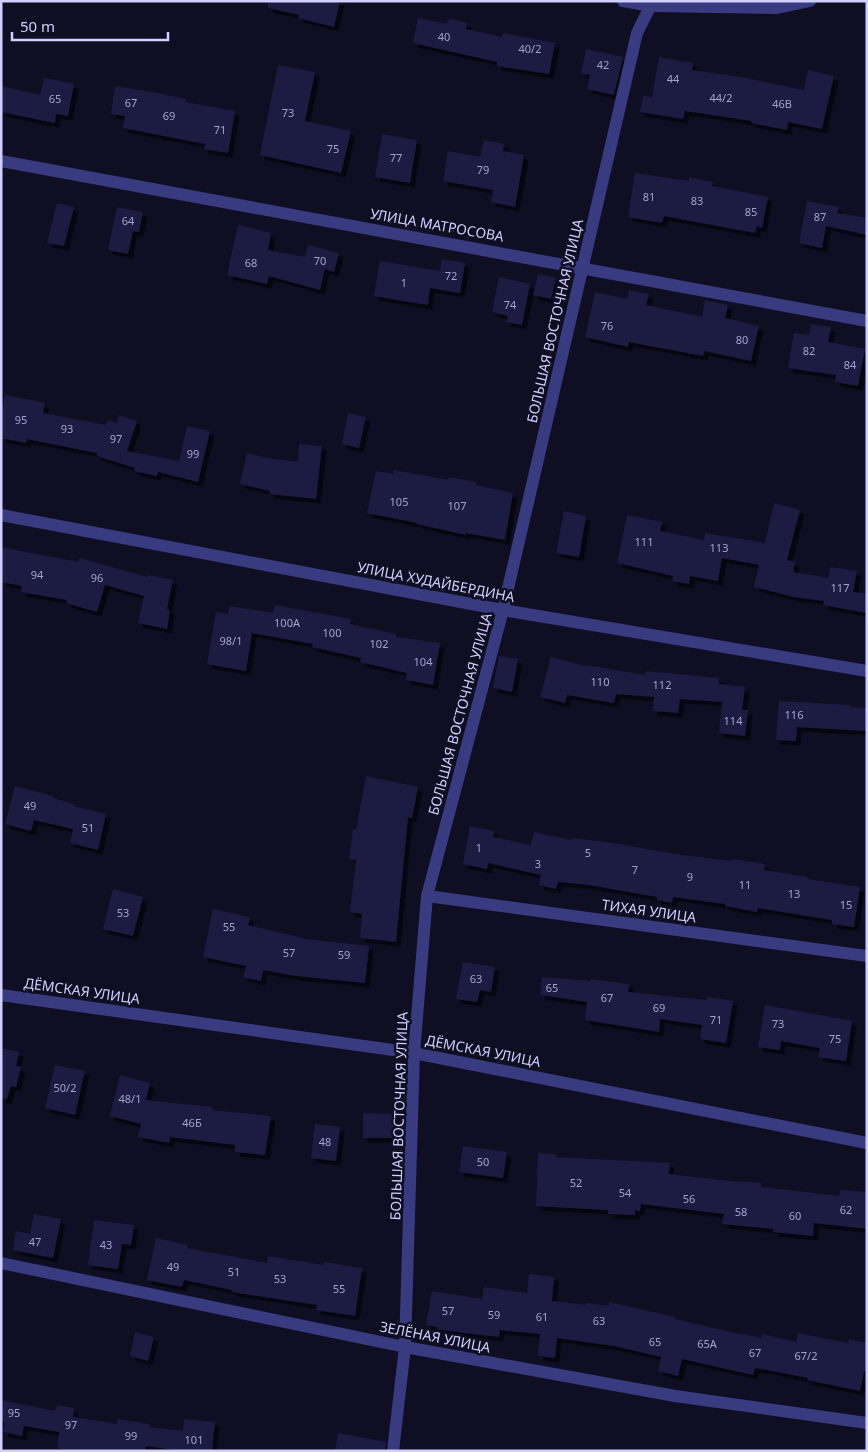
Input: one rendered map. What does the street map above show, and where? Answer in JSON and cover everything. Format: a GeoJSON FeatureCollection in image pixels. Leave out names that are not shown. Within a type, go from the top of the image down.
{"type":"FeatureCollection","features":[{"type":"Feature","properties":{"kind":"street"},"geometry":{"type":"LineString","coordinates":[[623,1],[652,4],[777,8],[810,1]]}},
{"type":"Feature","properties":{"kind":"street","name":"БОЛЬШАЯ ВОСТОЧНАЯ УЛИЦА"},"geometry":{"type":"LineString","coordinates":[[393,1451],[405,1347],[414,1053],[427,896],[503,610],[637,33],[652,4]]}},
{"type":"Feature","properties":{"kind":"street","name":"УЛИЦА МАТРОСОВА"},"geometry":{"type":"LineString","coordinates":[[1,161],[583,267],[867,321]]}},
{"type":"Feature","properties":{"kind":"street","name":"УЛИЦА ХУДАЙБЕРДИНА"},"geometry":{"type":"LineString","coordinates":[[1,515],[503,610],[867,671]]}},
{"type":"Feature","properties":{"kind":"street","name":"ТИХАЯ УЛИЦА"},"geometry":{"type":"LineString","coordinates":[[427,896],[867,956]]}},
{"type":"Feature","properties":{"kind":"street","name":"ДЁМСКАЯ УЛИЦА"},"geometry":{"type":"LineString","coordinates":[[1,995],[414,1053],[867,1143]]}},
{"type":"Feature","properties":{"kind":"street","name":"ЗЕЛЁНАЯ УЛИЦА"},"geometry":{"type":"LineString","coordinates":[[1,1263],[405,1347],[675,1396],[867,1423]]}},
{"type":"Feature","properties":{"kind":"building"},"geometry":{"type":"Polygon","coordinates":[[[268,1],[340,1],[334,27],[298,18],[299,15],[268,8],[268,1]]]}},
{"type":"Feature","properties":{"kind":"building"},"geometry":{"type":"Polygon","coordinates":[[[418,18],[447,24],[449,18],[467,23],[466,29],[502,37],[503,33],[555,43],[549,74],[497,66],[497,62],[413,43],[418,18]]]}},
{"type":"Feature","properties":{"kind":"building"},"geometry":{"type":"Polygon","coordinates":[[[586,49],[623,57],[614,95],[587,89],[590,75],[581,73],[586,49]]]}},
{"type":"Feature","properties":{"kind":"building"},"geometry":{"type":"Polygon","coordinates":[[[659,57],[693,63],[692,70],[741,77],[804,90],[808,70],[834,76],[822,129],[788,122],[787,130],[751,123],[752,121],[685,111],[683,119],[640,112],[643,96],[652,97],[659,57]]]}},
{"type":"Feature","properties":{"kind":"building"},"geometry":{"type":"Polygon","coordinates":[[[278,65],[315,72],[305,121],[351,131],[341,173],[260,155],[278,65]]]}},
{"type":"Feature","properties":{"kind":"building"},"geometry":{"type":"Polygon","coordinates":[[[44,78],[74,84],[68,116],[56,114],[55,123],[1,112],[1,86],[40,95],[44,78]]]}},
{"type":"Feature","properties":{"kind":"building"},"geometry":{"type":"Polygon","coordinates":[[[115,86],[186,99],[185,102],[235,111],[228,153],[204,149],[205,144],[123,128],[125,116],[111,114],[115,86]]]}},
{"type":"Feature","properties":{"kind":"building"},"geometry":{"type":"Polygon","coordinates":[[[382,134],[417,140],[410,183],[375,177],[382,134]]]}},
{"type":"Feature","properties":{"kind":"building"},"geometry":{"type":"Polygon","coordinates":[[[484,140],[504,144],[503,151],[524,155],[515,207],[491,202],[493,190],[443,181],[448,151],[480,157],[484,140]]]}},
{"type":"Feature","properties":{"kind":"building"},"geometry":{"type":"Polygon","coordinates":[[[635,173],[689,181],[689,177],[713,182],[712,186],[768,197],[762,228],[757,226],[755,233],[664,216],[662,223],[628,217],[635,173]]]}},
{"type":"Feature","properties":{"kind":"building"},"geometry":{"type":"Polygon","coordinates":[[[807,201],[839,207],[837,213],[867,218],[867,235],[826,226],[822,248],[799,243],[807,201]]]}},
{"type":"Feature","properties":{"kind":"building"},"geometry":{"type":"Polygon","coordinates":[[[57,203],[74,207],[64,246],[47,243],[57,203]]]}},
{"type":"Feature","properties":{"kind":"building"},"geometry":{"type":"Polygon","coordinates":[[[117,207],[143,212],[139,232],[133,231],[128,254],[108,250],[117,207]]]}},
{"type":"Feature","properties":{"kind":"building"},"geometry":{"type":"Polygon","coordinates":[[[238,225],[271,233],[268,250],[305,257],[308,245],[339,253],[334,272],[325,269],[320,290],[269,276],[267,284],[227,275],[238,225]]]}},
{"type":"Feature","properties":{"kind":"building"},"geometry":{"type":"Polygon","coordinates":[[[442,259],[465,263],[460,293],[430,288],[428,305],[374,296],[380,261],[440,271],[442,259]]]}},
{"type":"Feature","properties":{"kind":"building"},"geometry":{"type":"Polygon","coordinates":[[[538,274],[556,278],[551,299],[533,295],[538,274]]]}},
{"type":"Feature","properties":{"kind":"building"},"geometry":{"type":"Polygon","coordinates":[[[499,277],[530,284],[522,325],[506,322],[508,316],[492,312],[499,277]]]}},
{"type":"Feature","properties":{"kind":"building"},"geometry":{"type":"Polygon","coordinates":[[[629,290],[649,294],[646,305],[702,317],[705,300],[728,305],[725,318],[759,326],[751,361],[704,351],[703,356],[629,342],[628,347],[585,337],[595,292],[627,299],[629,290]]]}},
{"type":"Feature","properties":{"kind":"building"},"geometry":{"type":"Polygon","coordinates":[[[811,324],[831,327],[828,342],[865,349],[858,386],[835,382],[836,375],[788,368],[794,333],[809,335],[811,324]]]}},
{"type":"Feature","properties":{"kind":"building"},"geometry":{"type":"Polygon","coordinates":[[[5,395],[45,403],[43,413],[106,425],[108,420],[117,423],[119,415],[137,421],[127,451],[179,461],[187,426],[210,431],[198,482],[158,472],[157,476],[134,471],[135,468],[97,456],[97,453],[27,439],[26,443],[1,438],[1,415],[5,395]]]}},
{"type":"Feature","properties":{"kind":"building"},"geometry":{"type":"Polygon","coordinates":[[[348,413],[366,417],[359,448],[342,444],[348,413]]]}},
{"type":"Feature","properties":{"kind":"building"},"geometry":{"type":"Polygon","coordinates":[[[299,444],[322,446],[316,499],[270,494],[270,491],[240,484],[247,453],[298,462],[299,444]]]}},
{"type":"Feature","properties":{"kind":"building"},"geometry":{"type":"Polygon","coordinates":[[[394,470],[448,480],[448,477],[476,482],[476,485],[513,493],[505,540],[466,533],[466,535],[367,513],[376,471],[393,474],[394,470]]]}},
{"type":"Feature","properties":{"kind":"building"},"geometry":{"type":"Polygon","coordinates":[[[774,503],[800,510],[787,560],[795,562],[793,572],[828,578],[830,567],[857,571],[853,592],[867,594],[867,613],[823,605],[824,601],[794,597],[754,587],[759,565],[722,558],[718,581],[690,576],[689,584],[672,581],[673,576],[617,563],[627,515],[662,522],[660,531],[704,540],[705,533],[765,543],[774,503]]]}},
{"type":"Feature","properties":{"kind":"building"},"geometry":{"type":"Polygon","coordinates":[[[564,511],[586,516],[579,557],[556,553],[564,511]]]}},
{"type":"Feature","properties":{"kind":"building"},"geometry":{"type":"Polygon","coordinates":[[[1,547],[78,562],[80,558],[147,577],[148,575],[173,580],[167,609],[170,610],[167,629],[138,623],[144,596],[105,585],[97,612],[66,603],[67,600],[21,592],[22,586],[1,582],[1,547]]]}},
{"type":"Feature","properties":{"kind":"building"},"geometry":{"type":"Polygon","coordinates":[[[275,605],[351,619],[350,624],[396,634],[396,637],[440,643],[433,685],[406,680],[407,673],[360,662],[361,658],[312,647],[313,644],[252,633],[246,671],[207,664],[216,612],[228,614],[229,606],[273,613],[275,605]]]}},
{"type":"Feature","properties":{"kind":"building"},"geometry":{"type":"Polygon","coordinates":[[[499,656],[518,659],[512,692],[493,688],[499,656]]]}},
{"type":"Feature","properties":{"kind":"building"},"geometry":{"type":"Polygon","coordinates":[[[551,657],[585,666],[645,675],[646,671],[719,678],[719,684],[745,687],[742,710],[748,710],[745,736],[719,733],[722,702],[680,699],[678,713],[653,711],[654,697],[616,694],[614,703],[567,695],[565,703],[540,697],[551,657]]]}},
{"type":"Feature","properties":{"kind":"building"},"geometry":{"type":"Polygon","coordinates":[[[779,701],[850,705],[850,707],[867,708],[867,731],[797,727],[796,741],[776,740],[779,701]]]}},
{"type":"Feature","properties":{"kind":"building"},"geometry":{"type":"Polygon","coordinates":[[[366,776],[418,787],[412,818],[408,817],[396,942],[360,938],[362,914],[350,912],[356,860],[349,859],[353,829],[356,830],[366,776]]]}},
{"type":"Feature","properties":{"kind":"building"},"geometry":{"type":"Polygon","coordinates":[[[15,786],[53,796],[53,798],[74,804],[73,806],[106,814],[98,850],[70,843],[73,829],[34,820],[31,831],[5,824],[15,786]]]}},
{"type":"Feature","properties":{"kind":"building"},"geometry":{"type":"Polygon","coordinates":[[[470,826],[494,831],[493,837],[531,845],[534,832],[572,840],[572,838],[613,843],[681,855],[765,864],[764,870],[860,887],[854,927],[832,924],[832,920],[758,908],[757,912],[725,906],[725,904],[673,897],[672,903],[657,900],[657,897],[589,885],[558,882],[556,889],[539,885],[541,875],[488,863],[487,869],[463,864],[470,826]]]}},
{"type":"Feature","properties":{"kind":"building"},"geometry":{"type":"Polygon","coordinates":[[[113,889],[143,897],[133,936],[103,929],[113,889]]]}},
{"type":"Feature","properties":{"kind":"building"},"geometry":{"type":"Polygon","coordinates":[[[213,909],[250,917],[248,925],[307,939],[369,946],[365,983],[296,976],[263,970],[261,981],[243,977],[246,966],[203,957],[213,909]]]}},
{"type":"Feature","properties":{"kind":"building"},"geometry":{"type":"Polygon","coordinates":[[[463,962],[495,967],[491,992],[480,990],[477,1002],[456,999],[463,962]]]}},
{"type":"Feature","properties":{"kind":"building"},"geometry":{"type":"Polygon","coordinates":[[[542,977],[590,981],[591,979],[629,984],[628,992],[706,1000],[707,997],[733,1001],[726,1043],[700,1039],[702,1025],[660,1019],[659,1032],[585,1020],[587,1002],[540,995],[542,977]]]}},
{"type":"Feature","properties":{"kind":"building"},"geometry":{"type":"Polygon","coordinates":[[[765,1005],[852,1021],[846,1061],[818,1057],[820,1048],[781,1041],[780,1050],[758,1047],[765,1005]]]}},
{"type":"Feature","properties":{"kind":"building"},"geometry":{"type":"Polygon","coordinates":[[[1,1048],[19,1052],[16,1066],[21,1067],[16,1087],[11,1086],[7,1099],[1,1099],[1,1048]]]}},
{"type":"Feature","properties":{"kind":"building"},"geometry":{"type":"Polygon","coordinates":[[[55,1065],[85,1071],[75,1115],[45,1108],[55,1065]]]}},
{"type":"Feature","properties":{"kind":"building"},"geometry":{"type":"Polygon","coordinates":[[[120,1075],[150,1083],[146,1100],[212,1107],[212,1110],[271,1116],[265,1155],[235,1152],[235,1145],[170,1137],[169,1143],[138,1137],[141,1124],[110,1116],[120,1075]]]}},
{"type":"Feature","properties":{"kind":"building"},"geometry":{"type":"Polygon","coordinates":[[[363,1113],[394,1114],[393,1138],[363,1138],[363,1113]]]}},
{"type":"Feature","properties":{"kind":"building"},"geometry":{"type":"Polygon","coordinates":[[[315,1124],[340,1127],[336,1161],[311,1158],[315,1124]]]}},
{"type":"Feature","properties":{"kind":"building"},"geometry":{"type":"Polygon","coordinates":[[[463,1146],[507,1152],[503,1178],[459,1172],[463,1146]]]}},
{"type":"Feature","properties":{"kind":"building"},"geometry":{"type":"Polygon","coordinates":[[[538,1153],[556,1154],[556,1157],[670,1163],[669,1174],[761,1183],[761,1187],[839,1196],[840,1190],[867,1192],[867,1229],[814,1223],[813,1236],[773,1232],[774,1229],[722,1224],[724,1214],[641,1204],[640,1211],[635,1210],[635,1215],[608,1214],[608,1210],[536,1206],[538,1153]]]}},
{"type":"Feature","properties":{"kind":"building"},"geometry":{"type":"Polygon","coordinates":[[[34,1214],[61,1219],[53,1258],[13,1250],[16,1231],[30,1234],[34,1214]]]}},
{"type":"Feature","properties":{"kind":"building"},"geometry":{"type":"Polygon","coordinates":[[[94,1220],[134,1225],[131,1245],[122,1244],[118,1269],[88,1265],[94,1220]]]}},
{"type":"Feature","properties":{"kind":"building"},"geometry":{"type":"Polygon","coordinates":[[[156,1238],[188,1245],[187,1248],[267,1263],[268,1256],[324,1265],[324,1262],[362,1268],[355,1316],[316,1310],[317,1305],[231,1292],[232,1290],[184,1280],[182,1287],[147,1280],[156,1238]]]}},
{"type":"Feature","properties":{"kind":"building"},"geometry":{"type":"Polygon","coordinates":[[[529,1274],[554,1277],[552,1301],[609,1306],[609,1302],[761,1338],[762,1334],[796,1342],[798,1333],[848,1343],[849,1339],[867,1343],[867,1372],[864,1371],[860,1391],[767,1370],[755,1368],[753,1375],[682,1359],[678,1376],[658,1371],[661,1357],[614,1346],[557,1338],[555,1358],[538,1356],[540,1334],[500,1330],[499,1337],[437,1329],[438,1327],[426,1325],[432,1291],[482,1299],[484,1287],[527,1293],[529,1274]]]}},
{"type":"Feature","properties":{"kind":"building"},"geometry":{"type":"Polygon","coordinates":[[[135,1332],[154,1337],[148,1361],[130,1356],[135,1332]]]}},
{"type":"Feature","properties":{"kind":"building"},"geometry":{"type":"Polygon","coordinates":[[[1,1400],[55,1411],[57,1405],[74,1408],[73,1417],[117,1424],[117,1419],[149,1424],[149,1427],[183,1431],[184,1419],[215,1422],[212,1451],[182,1451],[146,1446],[145,1451],[70,1451],[57,1448],[59,1432],[24,1426],[22,1436],[3,1432],[5,1422],[1,1421],[1,1400]]]}},
{"type":"Feature","properties":{"kind":"building"},"geometry":{"type":"Polygon","coordinates":[[[338,1433],[386,1442],[385,1451],[335,1451],[338,1433]]]}}]}
